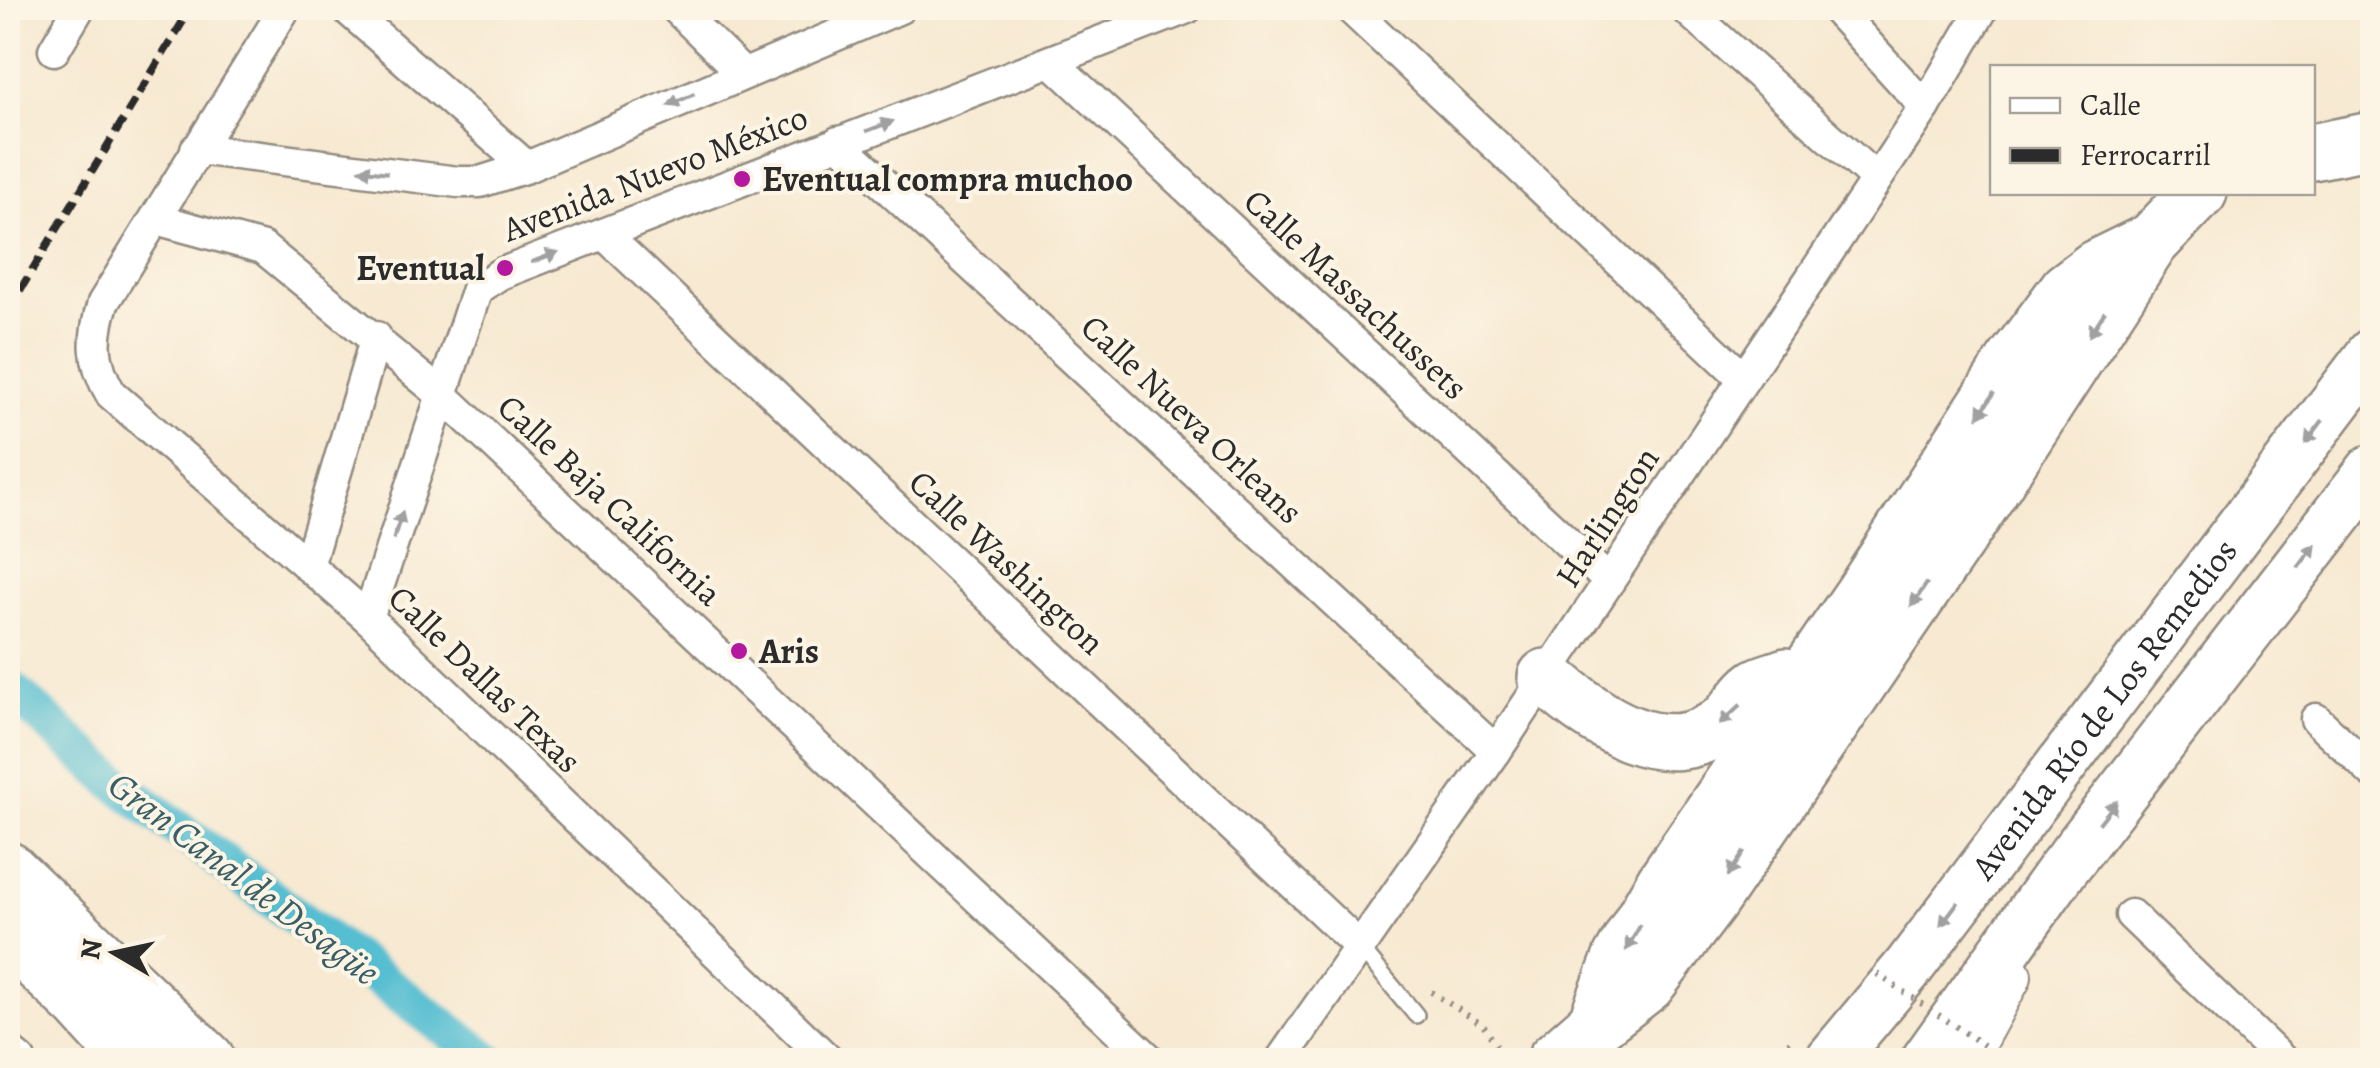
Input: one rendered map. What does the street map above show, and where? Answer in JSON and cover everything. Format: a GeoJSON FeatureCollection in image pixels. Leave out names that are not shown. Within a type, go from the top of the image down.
{"type":"FeatureCollection","features":[{"type":"Feature","properties":{"kind":"highway"},"geometry":{"type":"LineString","coordinates":[[2315,151],[2372,140]]}},
{"type":"Feature","properties":{"kind":"highway"},"geometry":{"type":"LineString","coordinates":[[1555,1060],[1596,1022],[1648,984],[1710,901],[1977,510],[2151,242],[2197,195]]}},
{"type":"Feature","properties":{"kind":"highway"},"geometry":{"type":"LineString","coordinates":[[1596,1022],[1621,958],[1665,881],[2013,364],[2067,290],[2096,268],[2151,242]]}},
{"type":"Feature","properties":{"kind":"highway","name":"Avenida Río de Los Remedios"},"geometry":{"type":"LineString","coordinates":[[1831,1060],[1908,968],[2372,354]]}},
{"type":"Feature","properties":{"kind":"highway","name":"Avenida Río de Los Remedios"},"geometry":{"type":"LineString","coordinates":[[1926,1060],[2062,870],[2372,470]]}},
{"type":"Feature","properties":{"kind":"highway"},"geometry":{"type":"LineString","coordinates":[[1546,677],[1584,711],[1621,730],[1649,741],[1682,742],[1725,722],[1756,687],[1812,666]]}},
{"type":"Feature","properties":{"kind":"highway"},"geometry":{"type":"LineString","coordinates":[[8,870],[207,1060]]}},
{"type":"Feature","properties":{"kind":"highway"},"geometry":{"type":"LineString","coordinates":[[8,934],[82,1004],[132,1060]]}},
{"type":"Feature","properties":{"kind":"main road"},"geometry":{"type":"LineString","coordinates":[[1973,1053],[2062,870]]}},
{"type":"Feature","properties":{"kind":"street"},"geometry":{"type":"LineString","coordinates":[[54,50],[79,8]]}},
{"type":"Feature","properties":{"kind":"street"},"geometry":{"type":"LineString","coordinates":[[156,219],[285,8]]}},
{"type":"Feature","properties":{"kind":"street"},"geometry":{"type":"LineString","coordinates":[[346,8],[528,167]]}},
{"type":"Feature","properties":{"kind":"street"},"geometry":{"type":"LineString","coordinates":[[676,8],[742,73]]}},
{"type":"Feature","properties":{"kind":"street"},"geometry":{"type":"LineString","coordinates":[[196,149],[480,182],[528,167],[900,8]]}},
{"type":"Feature","properties":{"kind":"street","name":"Avenida Nuevo México"},"geometry":{"type":"LineString","coordinates":[[368,618],[476,289],[500,274],[1188,8]]}},
{"type":"Feature","properties":{"kind":"street"},"geometry":{"type":"LineString","coordinates":[[1350,8],[1744,378]]}},
{"type":"Feature","properties":{"kind":"street"},"geometry":{"type":"LineString","coordinates":[[1686,8],[1876,178]]}},
{"type":"Feature","properties":{"kind":"street"},"geometry":{"type":"LineString","coordinates":[[1835,8],[1925,107]]}},
{"type":"Feature","properties":{"kind":"street","name":"Harlington"},"geometry":{"type":"LineString","coordinates":[[1282,1060],[1546,677],[1925,107],[1982,8]]}},
{"type":"Feature","properties":{"kind":"street","name":"Calle Massachussets"},"geometry":{"type":"LineString","coordinates":[[1051,61],[1609,581]]}},
{"type":"Feature","properties":{"kind":"street","name":"Calle Nueva Orleans"},"geometry":{"type":"LineString","coordinates":[[838,142],[1496,752]]}},
{"type":"Feature","properties":{"kind":"street","name":"Calle Baja California"},"geometry":{"type":"LineString","coordinates":[[156,219],[263,248],[376,338],[442,394],[1150,1060]]}},
{"type":"Feature","properties":{"kind":"street","name":"Calle Dallas Texas"},"geometry":{"type":"LineString","coordinates":[[156,219],[103,303],[95,328],[94,354],[110,394],[368,618],[828,1060]]}},
{"type":"Feature","properties":{"kind":"street","name":"Calle Washington"},"geometry":{"type":"LineString","coordinates":[[604,234],[1359,946]]}},
{"type":"Feature","properties":{"kind":"street"},"geometry":{"type":"LineString","coordinates":[[308,566],[376,338]]}},
{"type":"Feature","properties":{"kind":"street"},"geometry":{"type":"LineString","coordinates":[[2316,719],[2372,772]]}},
{"type":"Feature","properties":{"kind":"street"},"geometry":{"type":"LineString","coordinates":[[2131,915],[2282,1060]]}},
{"type":"Feature","properties":{"kind":"street"},"geometry":{"type":"LineString","coordinates":[[8,1050],[20,1060]]}},
{"type":"Feature","properties":{"kind":"lane"},"geometry":{"type":"LineString","coordinates":[[1359,946],[1416,1015]]}},
{"type":"Feature","properties":{"kind":"path"},"geometry":{"type":"LineString","coordinates":[[1877,974],[1973,1053]]}},
{"type":"Feature","properties":{"kind":"path"},"geometry":{"type":"LineString","coordinates":[[1483,1025],[1506,1060]]}},
{"type":"Feature","properties":{"kind":"waterway","name":"Gran Canal de Desagüe"},"geometry":{"type":"LineString","coordinates":[[8,687],[114,781],[488,1060]]}},
{"type":"Feature","properties":{"kind":"railway"},"geometry":{"type":"LineString","coordinates":[[8,310],[191,8]]}},
{"type":"Feature","properties":{"kind":"place","name":"Eventual compra muchoo"},"geometry":{"type":"Point","coordinates":[742,179]}},
{"type":"Feature","properties":{"kind":"place","name":"Eventual"},"geometry":{"type":"Point","coordinates":[505,268]}},
{"type":"Feature","properties":{"kind":"place","name":"Aris"},"geometry":{"type":"Point","coordinates":[739,651]}}]}
